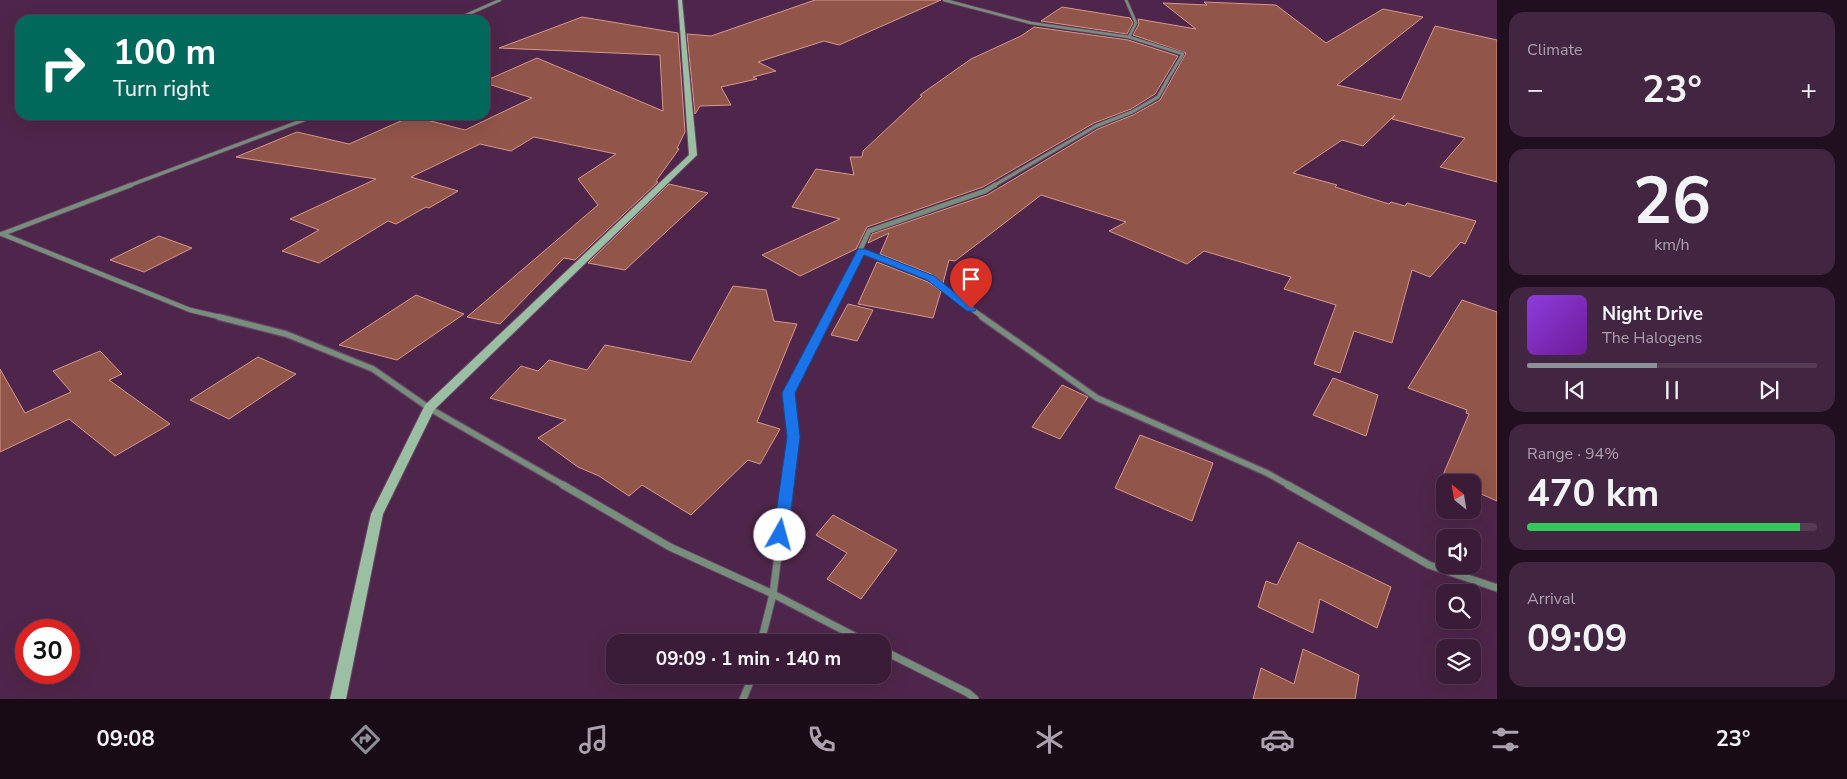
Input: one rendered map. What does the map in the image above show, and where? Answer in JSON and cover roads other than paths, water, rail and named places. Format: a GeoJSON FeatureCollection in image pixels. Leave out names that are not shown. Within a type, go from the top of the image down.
{"type":"FeatureCollection","features":[{"type":"Feature","properties":{"kind":"street"},"geometry":{"type":"LineString","coordinates":[[466,15],[500,0]]}},
{"type":"Feature","properties":{"kind":"street"},"geometry":{"type":"LineString","coordinates":[[338,699],[377,514],[429,408],[693,155],[680,0]]}},
{"type":"Feature","properties":{"kind":"street"},"geometry":{"type":"LineString","coordinates":[[763,634],[773,594],[793,437],[788,393],[862,251],[869,231],[985,191],[1096,126],[1132,112],[1158,97],[1183,54],[1129,38],[1031,23],[944,0]]}},
{"type":"Feature","properties":{"kind":"street"},"geometry":{"type":"LineString","coordinates":[[1126,0],[1136,23],[1129,38]]}},
{"type":"Feature","properties":{"kind":"street"},"geometry":{"type":"LineString","coordinates":[[1,234],[304,120]]}},
{"type":"Feature","properties":{"kind":"street"},"geometry":{"type":"LineString","coordinates":[[1,234],[190,310],[286,334],[373,369],[429,408],[670,547],[773,594],[850,634]]}},
{"type":"Feature","properties":{"kind":"street"},"geometry":{"type":"LineString","coordinates":[[862,251],[930,278],[1011,340],[1097,398],[1266,473],[1429,565],[1497,588]]}},
{"type":"Feature","properties":{"kind":"street"},"geometry":{"type":"LineString","coordinates":[[891,654],[968,693],[976,699]]}},
{"type":"Feature","properties":{"kind":"street"},"geometry":{"type":"LineString","coordinates":[[743,699],[749,684]]}}]}
